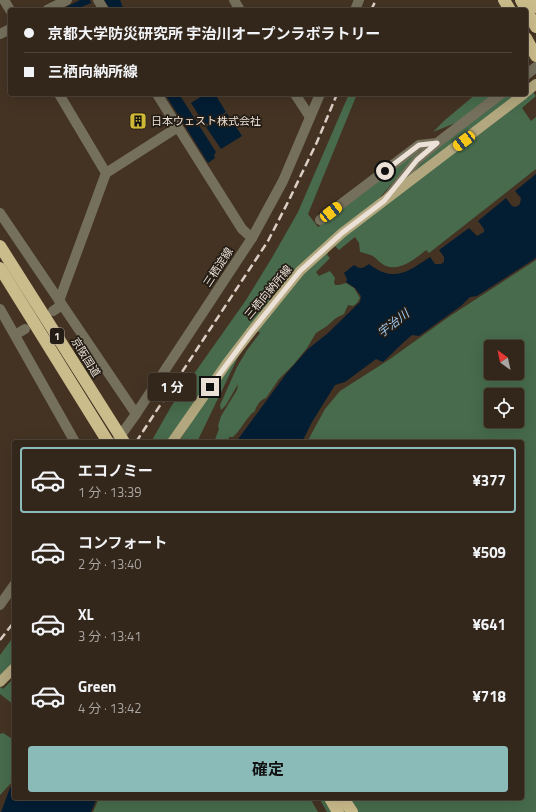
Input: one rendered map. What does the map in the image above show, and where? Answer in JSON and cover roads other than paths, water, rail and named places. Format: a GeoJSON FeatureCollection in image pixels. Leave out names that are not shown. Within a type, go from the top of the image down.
{"type":"FeatureCollection","features":[{"type":"Feature","properties":{"kind":"highway"},"geometry":{"type":"LineString","coordinates":[[532,0],[536,6]]}},
{"type":"Feature","properties":{"kind":"highway"},"geometry":{"type":"LineString","coordinates":[[528,13],[536,27]]}},
{"type":"Feature","properties":{"kind":"highway"},"geometry":{"type":"LineString","coordinates":[[528,42],[536,56]]}},
{"type":"Feature","properties":{"kind":"highway","name":"京阪国道"},"geometry":{"type":"LineString","coordinates":[[0,246],[123,440]]}},
{"type":"Feature","properties":{"kind":"highway","name":"1"},"geometry":{"type":"LineString","coordinates":[[0,268],[109,440]]}},
{"type":"Feature","properties":{"kind":"highway"},"geometry":{"type":"LineString","coordinates":[[331,800],[338,812]]}},
{"type":"Feature","properties":{"kind":"highway"},"geometry":{"type":"LineString","coordinates":[[344,800],[352,812]]}},
{"type":"Feature","properties":{"kind":"main road","name":"三栖向納所線"},"geometry":{"type":"LineString","coordinates":[[528,91],[536,84]]}},
{"type":"Feature","properties":{"kind":"main road","name":"三栖向納所線"},"geometry":{"type":"LineString","coordinates":[[173,440],[227,363],[300,271],[342,233],[521,96]]}},
{"type":"Feature","properties":{"kind":"main road"},"geometry":{"type":"LineString","coordinates":[[0,682],[12,670]]}},
{"type":"Feature","properties":{"kind":"street"},"geometry":{"type":"LineString","coordinates":[[52,8],[67,0]]}},
{"type":"Feature","properties":{"kind":"street"},"geometry":{"type":"LineString","coordinates":[[528,73],[536,67]]}},
{"type":"Feature","properties":{"kind":"street"},"geometry":{"type":"LineString","coordinates":[[60,96],[106,174]]}},
{"type":"Feature","properties":{"kind":"street"},"geometry":{"type":"LineString","coordinates":[[158,96],[242,229],[252,238]]}},
{"type":"Feature","properties":{"kind":"street"},"geometry":{"type":"LineString","coordinates":[[296,96],[310,118]]}},
{"type":"Feature","properties":{"kind":"street","name":"三栖淀線"},"geometry":{"type":"LineString","coordinates":[[111,440],[136,414],[252,238],[283,181],[319,96]]}},
{"type":"Feature","properties":{"kind":"street"},"geometry":{"type":"LineString","coordinates":[[384,201],[417,160],[498,96]]}},
{"type":"Feature","properties":{"kind":"street"},"geometry":{"type":"LineString","coordinates":[[58,306],[106,174],[178,127]]}},
{"type":"Feature","properties":{"kind":"street"},"geometry":{"type":"LineString","coordinates":[[320,220],[419,145],[437,143]]}},
{"type":"Feature","properties":{"kind":"street"},"geometry":{"type":"LineString","coordinates":[[0,213],[58,306],[136,414]]}},
{"type":"Feature","properties":{"kind":"street"},"geometry":{"type":"LineString","coordinates":[[0,308],[74,440]]}},
{"type":"Feature","properties":{"kind":"street"},"geometry":{"type":"LineString","coordinates":[[15,335],[25,329]]}},
{"type":"Feature","properties":{"kind":"street"},"geometry":{"type":"LineString","coordinates":[[0,605],[12,588]]}},
{"type":"Feature","properties":{"kind":"water"},"geometry":{"type":"Polygon","coordinates":[[[80,0],[90,0],[91,3],[79,8],[64,8],[80,0]]]}},
{"type":"Feature","properties":{"kind":"water"},"geometry":{"type":"Polygon","coordinates":[[[104,0],[120,0],[123,8],[110,8],[104,0]]]}},
{"type":"Feature","properties":{"kind":"water"},"geometry":{"type":"Polygon","coordinates":[[[166,96],[180,96],[216,152],[214,155],[215,158],[208,163],[166,96]]]}},
{"type":"Feature","properties":{"kind":"water"},"geometry":{"type":"Polygon","coordinates":[[[202,96],[216,96],[226,112],[205,125],[191,103],[202,96]]]}},
{"type":"Feature","properties":{"kind":"water"},"geometry":{"type":"Polygon","coordinates":[[[227,113],[242,136],[221,149],[206,127],[227,113]]]}},
{"type":"Feature","properties":{"kind":"water","name":"宇治川"},"geometry":{"type":"Polygon","coordinates":[[[536,174],[536,258],[477,296],[470,297],[461,306],[419,336],[412,335],[383,362],[376,359],[345,382],[335,385],[312,422],[303,440],[237,440],[286,374],[308,349],[328,333],[360,302],[361,296],[355,288],[346,282],[347,279],[344,273],[354,265],[358,268],[362,268],[369,264],[386,273],[400,273],[415,267],[430,257],[435,264],[441,264],[444,262],[444,257],[439,250],[469,228],[477,236],[484,232],[484,229],[478,221],[506,198],[512,206],[516,207],[520,204],[521,198],[515,191],[536,174]]]}},
{"type":"Feature","properties":{"kind":"water"},"geometry":{"type":"Polygon","coordinates":[[[12,786],[12,800],[96,800],[91,812],[1,812],[12,786]]]}},
{"type":"Feature","properties":{"kind":"railway"},"geometry":{"type":"LineString","coordinates":[[372,8],[376,0]]}},
{"type":"Feature","properties":{"kind":"railway"},"geometry":{"type":"LineString","coordinates":[[137,440],[268,241],[317,142],[336,96]]}},
{"type":"Feature","properties":{"kind":"railway"},"geometry":{"type":"LineString","coordinates":[[0,640],[12,625]]}},
{"type":"Feature","properties":{"kind":"place","name":"日本ウェスト株式会社"},"geometry":{"type":"Point","coordinates":[138,121]}}]}
